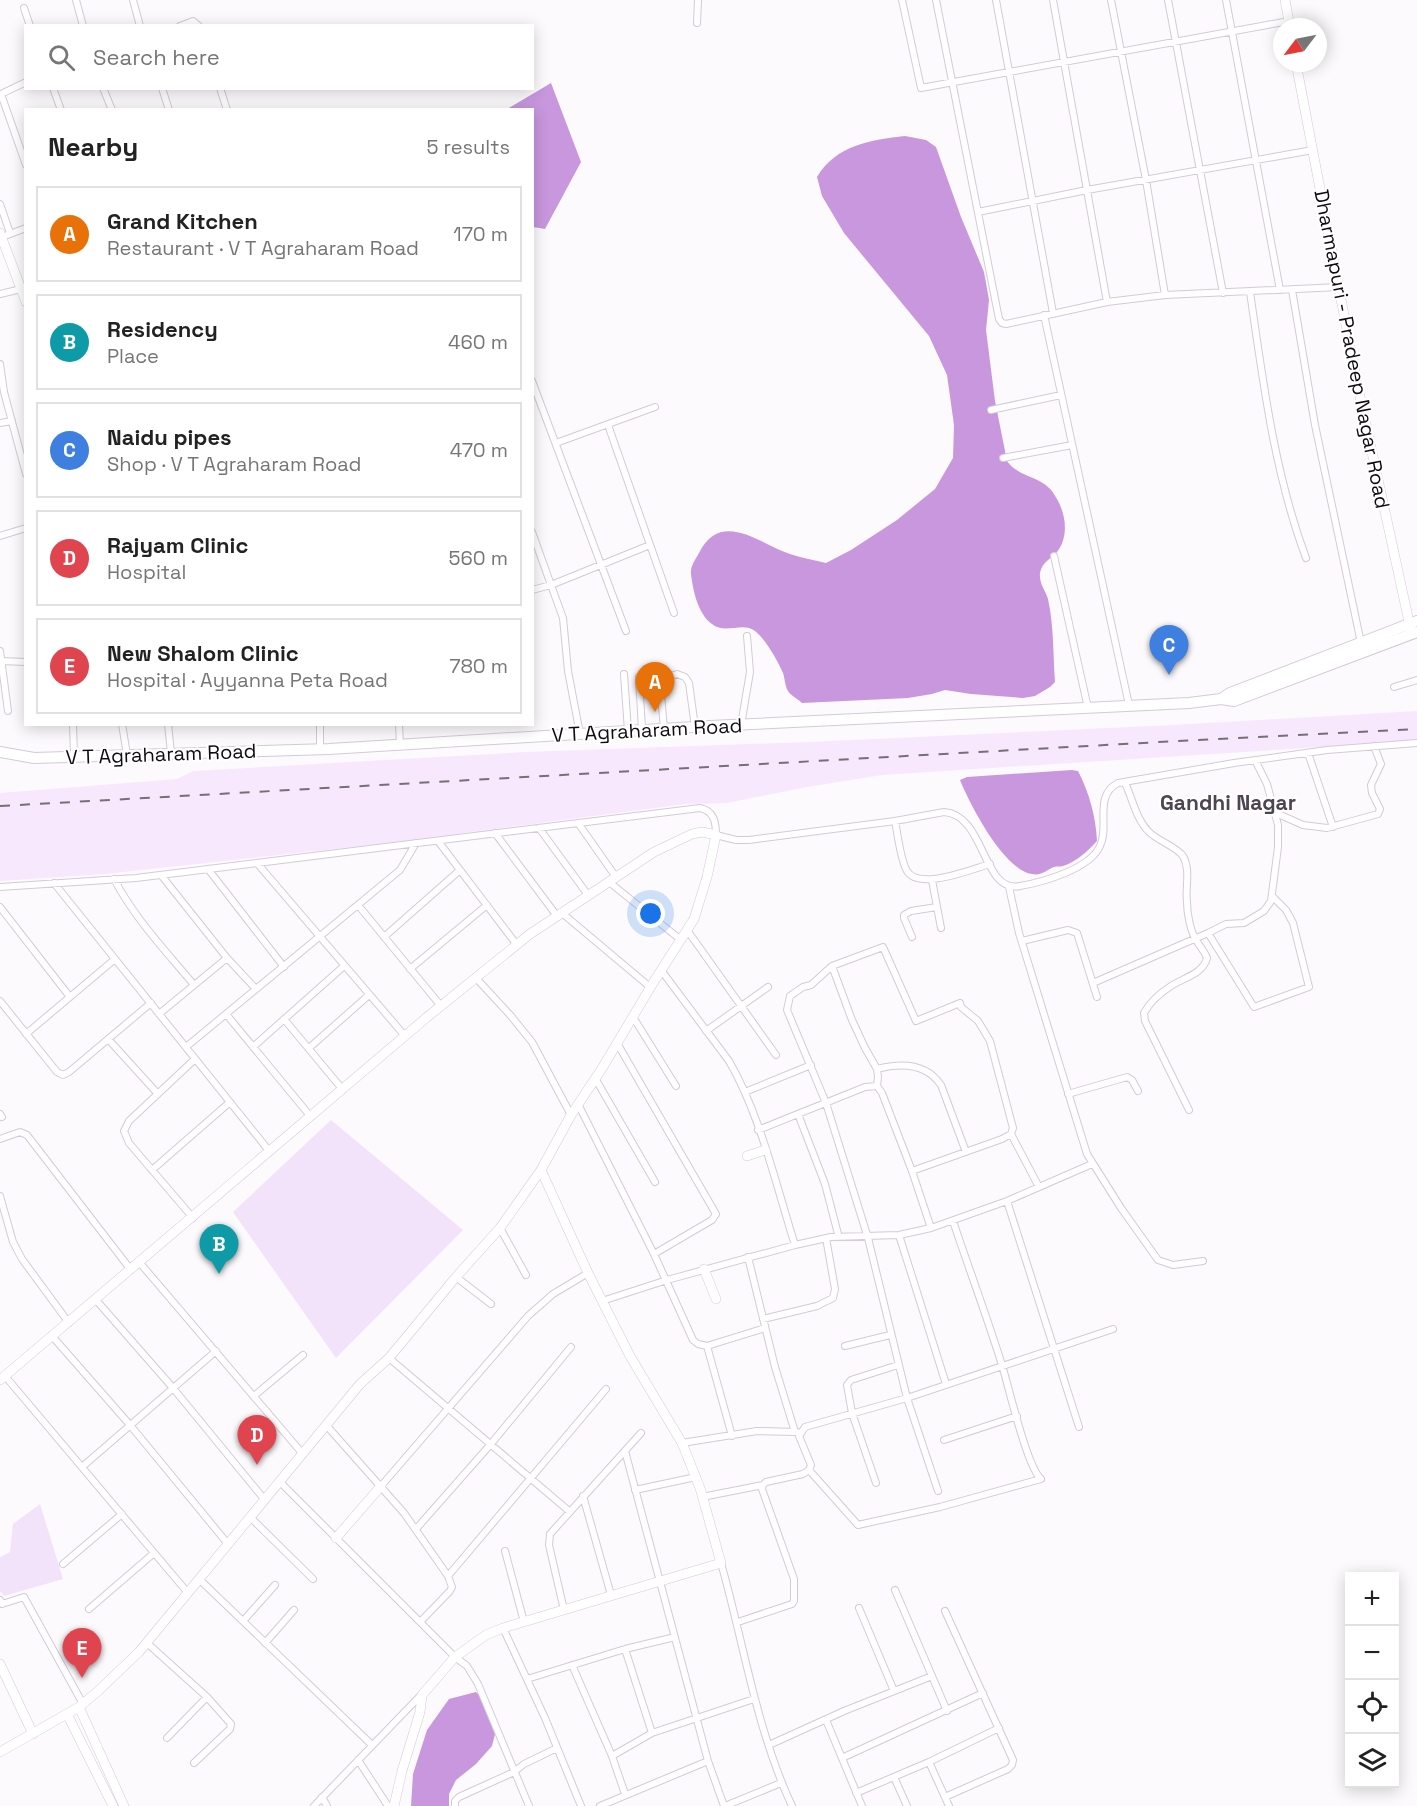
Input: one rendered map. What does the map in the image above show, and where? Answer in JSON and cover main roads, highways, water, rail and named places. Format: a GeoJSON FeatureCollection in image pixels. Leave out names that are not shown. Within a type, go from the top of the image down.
{"type":"FeatureCollection","features":[{"type":"Feature","properties":{"kind":"main road","name":"V T Agraharam Road"},"geometry":{"type":"LineString","coordinates":[[0,752],[34,758],[320,749],[741,724],[1189,703],[1221,699],[1230,693],[1414,628]]}},
{"type":"Feature","properties":{"kind":"railway"},"geometry":{"type":"LineString","coordinates":[[0,806],[1417,729]]}},
{"type":"Feature","properties":{"kind":"place","name":"Naidu pipes"},"geometry":{"type":"Point","coordinates":[1169,675]}},
{"type":"Feature","properties":{"kind":"place","name":"Grand Kitchen"},"geometry":{"type":"Point","coordinates":[655,712]}},
{"type":"Feature","properties":{"kind":"place","name":"Residency"},"geometry":{"type":"Point","coordinates":[219,1274]}},
{"type":"Feature","properties":{"kind":"place","name":"Rajyam Clinic"},"geometry":{"type":"Point","coordinates":[257,1465]}},
{"type":"Feature","properties":{"kind":"place","name":"New Shalom Clinic"},"geometry":{"type":"Point","coordinates":[82,1678]}},
{"type":"Feature","properties":{"kind":"district","name":"Gandhi Nagar"},"geometry":{"type":"Point","coordinates":[1228,803]}}]}
